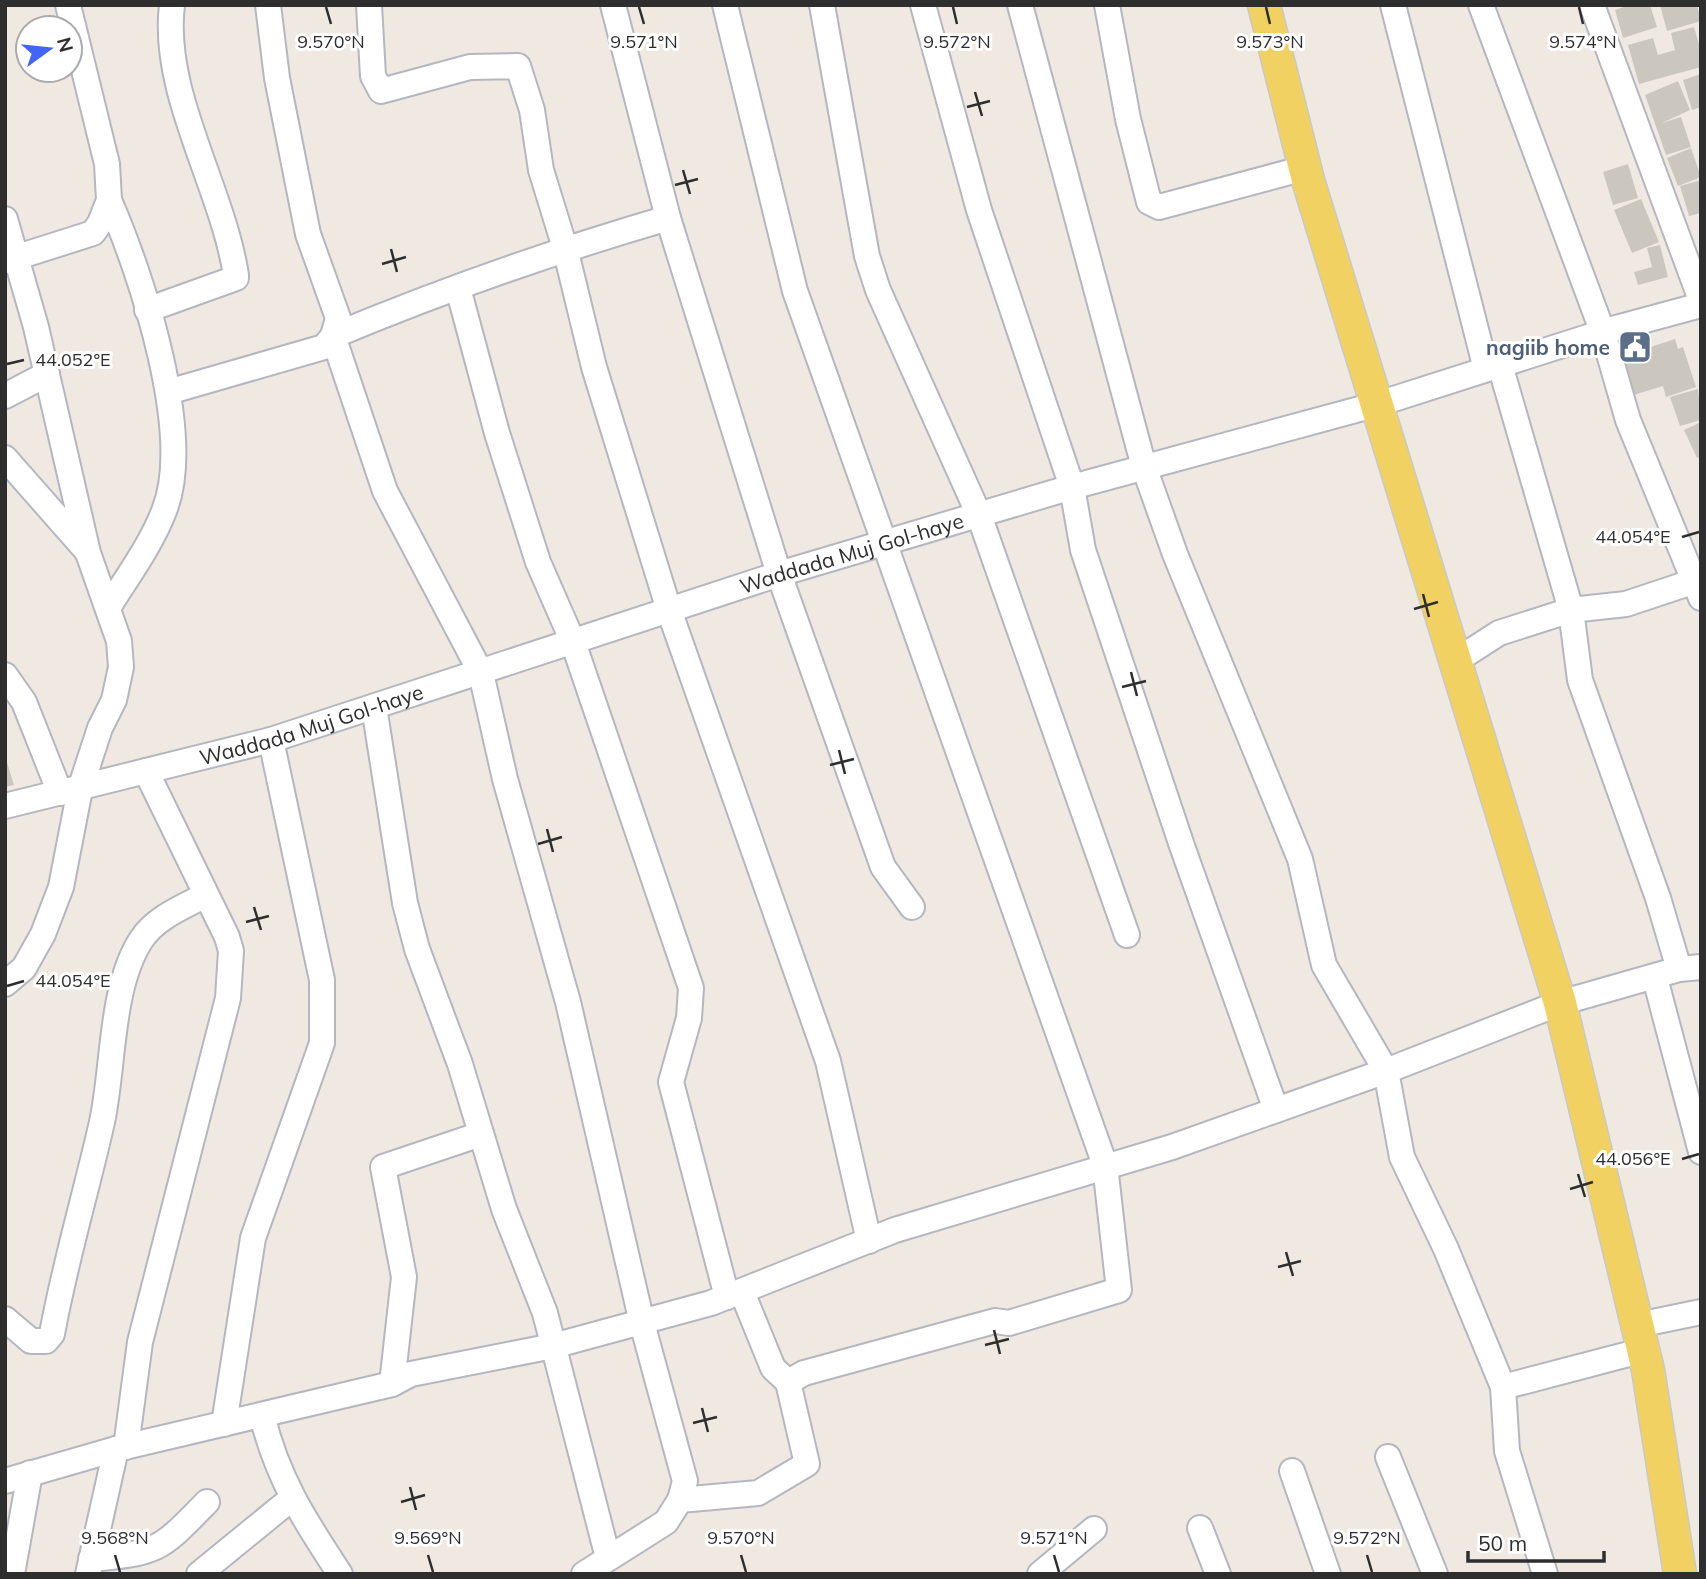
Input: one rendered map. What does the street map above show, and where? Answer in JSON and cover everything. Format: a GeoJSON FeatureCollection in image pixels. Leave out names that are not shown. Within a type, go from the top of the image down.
{"type":"FeatureCollection","features":[{"type":"Feature","properties":{"kind":"main road"},"geometry":{"type":"LineString","coordinates":[[1264,5],[1305,168],[1560,1003],[1641,1337],[1680,1574]]}},
{"type":"Feature","properties":{"kind":"street"},"geometry":{"type":"LineString","coordinates":[[68,5],[107,164],[109,200],[128,243],[168,392],[172,468],[165,510],[108,608]]}},
{"type":"Feature","properties":{"kind":"street"},"geometry":{"type":"LineString","coordinates":[[147,310],[236,278],[227,227],[173,70],[172,5]]}},
{"type":"Feature","properties":{"kind":"street"},"geometry":{"type":"LineString","coordinates":[[168,392],[324,347],[333,336],[338,318],[308,234],[277,78],[268,5]]}},
{"type":"Feature","properties":{"kind":"street"},"geometry":{"type":"LineString","coordinates":[[369,5],[373,76],[381,91],[470,67],[518,66],[532,110],[541,170],[565,248],[594,367],[669,610],[828,1061],[869,1241]]}},
{"type":"Feature","properties":{"kind":"street"},"geometry":{"type":"LineString","coordinates":[[612,5],[668,218],[779,574],[883,867],[912,906]]}},
{"type":"Feature","properties":{"kind":"street"},"geometry":{"type":"LineString","coordinates":[[725,5],[795,291],[1105,1165],[1119,1290],[1009,1323],[995,1321],[804,1373],[788,1382]]}},
{"type":"Feature","properties":{"kind":"street"},"geometry":{"type":"LineString","coordinates":[[822,5],[867,256],[878,290],[979,515],[1127,934]]}},
{"type":"Feature","properties":{"kind":"street"},"geometry":{"type":"LineString","coordinates":[[923,5],[979,210],[1072,487],[1083,550],[1182,846],[1276,1110]]}},
{"type":"Feature","properties":{"kind":"street"},"geometry":{"type":"LineString","coordinates":[[1020,5],[1144,467],[1175,554],[1300,859],[1324,965],[1386,1071],[1402,1157],[1446,1249],[1503,1387],[1507,1451],[1545,1574]]}},
{"type":"Feature","properties":{"kind":"street"},"geometry":{"type":"LineString","coordinates":[[1107,5],[1128,119],[1149,202],[1159,207],[1305,168]]}},
{"type":"Feature","properties":{"kind":"street"},"geometry":{"type":"LineString","coordinates":[[5,1481],[121,1448],[392,1384],[411,1374],[553,1346],[642,1323],[735,1294],[895,1230],[1172,1147],[1386,1071],[1560,1003],[1690,968],[1658,898],[1580,680],[1571,610],[1452,248],[1393,5]]}},
{"type":"Feature","properties":{"kind":"street"},"geometry":{"type":"LineString","coordinates":[[1454,662],[1499,633],[1571,610],[1626,604],[1699,586],[1628,420],[1602,333],[1481,5]]}},
{"type":"Feature","properties":{"kind":"street"},"geometry":{"type":"LineString","coordinates":[[1592,5],[1701,303]]}},
{"type":"Feature","properties":{"kind":"street"},"geometry":{"type":"LineString","coordinates":[[11,259],[93,233],[109,200]]}},
{"type":"Feature","properties":{"kind":"street"},"geometry":{"type":"LineString","coordinates":[[333,336],[416,301],[565,248],[668,218]]}},
{"type":"Feature","properties":{"kind":"street"},"geometry":{"type":"LineString","coordinates":[[5,219],[11,259],[47,374],[88,553],[119,641],[121,667],[114,700],[70,791],[61,887],[53,909],[24,968],[5,984]]}},
{"type":"Feature","properties":{"kind":"street"},"geometry":{"type":"LineString","coordinates":[[458,288],[497,433],[538,562],[573,642],[691,988],[689,1018],[671,1082],[735,1294],[773,1368],[788,1382],[807,1464],[758,1493],[680,1500]]}},
{"type":"Feature","properties":{"kind":"street","name":"Waddada Muj Gol-haye"},"geometry":{"type":"LineString","coordinates":[[5,806],[271,740],[779,574],[1072,487],[1378,404],[1701,303]]}},
{"type":"Feature","properties":{"kind":"street"},"geometry":{"type":"LineString","coordinates":[[333,336],[385,491],[481,673],[505,779],[568,1002],[642,1323],[685,1481],[680,1500],[666,1522],[584,1574]]}},
{"type":"Feature","properties":{"kind":"street"},"geometry":{"type":"LineString","coordinates":[[5,396],[47,374]]}},
{"type":"Feature","properties":{"kind":"street"},"geometry":{"type":"LineString","coordinates":[[5,458],[88,553]]}},
{"type":"Feature","properties":{"kind":"street"},"geometry":{"type":"LineString","coordinates":[[5,676],[24,702],[70,791]]}},
{"type":"Feature","properties":{"kind":"street"},"geometry":{"type":"LineString","coordinates":[[374,707],[405,904],[416,949],[460,1064],[504,1209],[545,1313],[608,1558]]}},
{"type":"Feature","properties":{"kind":"street"},"geometry":{"type":"LineString","coordinates":[[224,1424],[253,1238],[322,1043],[322,980],[271,740]]}},
{"type":"Feature","properties":{"kind":"street"},"geometry":{"type":"LineString","coordinates":[[146,771],[230,951],[228,998],[141,1342],[121,1448],[89,1566],[144,1554],[171,1540],[208,1502]]}},
{"type":"Feature","properties":{"kind":"street"},"geometry":{"type":"LineString","coordinates":[[5,1319],[31,1340],[46,1341],[52,1334],[64,1268],[102,1119],[120,995],[141,940],[161,919],[205,895]]}},
{"type":"Feature","properties":{"kind":"street"},"geometry":{"type":"LineString","coordinates":[[1655,978],[1701,1152]]}},
{"type":"Feature","properties":{"kind":"street"},"geometry":{"type":"LineString","coordinates":[[392,1384],[404,1277],[383,1167],[481,1134]]}},
{"type":"Feature","properties":{"kind":"street"},"geometry":{"type":"LineString","coordinates":[[1503,1387],[1641,1337],[1701,1312]]}},
{"type":"Feature","properties":{"kind":"street"},"geometry":{"type":"LineString","coordinates":[[262,1415],[270,1450],[291,1499],[340,1574]]}},
{"type":"Feature","properties":{"kind":"street"},"geometry":{"type":"LineString","coordinates":[[1388,1457],[1435,1574]]}},
{"type":"Feature","properties":{"kind":"street"},"geometry":{"type":"LineString","coordinates":[[1292,1471],[1328,1574]]}},
{"type":"Feature","properties":{"kind":"street"},"geometry":{"type":"LineString","coordinates":[[12,1574],[30,1473]]}},
{"type":"Feature","properties":{"kind":"street"},"geometry":{"type":"LineString","coordinates":[[199,1574],[291,1499]]}},
{"type":"Feature","properties":{"kind":"street"},"geometry":{"type":"LineString","coordinates":[[1200,1528],[1218,1574]]}},
{"type":"Feature","properties":{"kind":"street"},"geometry":{"type":"LineString","coordinates":[[1040,1574],[1094,1529]]}},
{"type":"Feature","properties":{"kind":"building"},"geometry":{"type":"Polygon","coordinates":[[[1630,5],[1650,5],[1657,27],[1623,38],[1615,10],[1630,5]]]}},
{"type":"Feature","properties":{"kind":"building"},"geometry":{"type":"Polygon","coordinates":[[[1660,5],[1697,5],[1701,21],[1667,31],[1660,5]]]}},
{"type":"Feature","properties":{"kind":"building"},"geometry":{"type":"Polygon","coordinates":[[[1694,27],[1701,51],[1701,67],[1639,84],[1628,45],[1653,38],[1658,55],[1675,50],[1671,33],[1694,27]]]}},
{"type":"Feature","properties":{"kind":"building"},"geometry":{"type":"Polygon","coordinates":[[[1701,74],[1701,107],[1692,110],[1683,80],[1701,74]]]}},
{"type":"Feature","properties":{"kind":"building"},"geometry":{"type":"Polygon","coordinates":[[[1678,81],[1690,110],[1662,123],[1681,117],[1691,147],[1666,155],[1645,95],[1678,81]]]}},
{"type":"Feature","properties":{"kind":"building"},"geometry":{"type":"Polygon","coordinates":[[[1691,148],[1701,177],[1678,186],[1667,158],[1691,148]]]}},
{"type":"Feature","properties":{"kind":"building"},"geometry":{"type":"Polygon","coordinates":[[[1628,164],[1638,198],[1613,205],[1603,172],[1628,164]]]}},
{"type":"Feature","properties":{"kind":"building"},"geometry":{"type":"Polygon","coordinates":[[[1701,180],[1701,213],[1689,216],[1680,186],[1701,180]]]}},
{"type":"Feature","properties":{"kind":"building"},"geometry":{"type":"Polygon","coordinates":[[[1641,199],[1659,242],[1632,253],[1614,210],[1641,199]]]}},
{"type":"Feature","properties":{"kind":"building"},"geometry":{"type":"Polygon","coordinates":[[[1660,245],[1668,277],[1638,285],[1634,272],[1652,267],[1647,248],[1660,245]]]}},
{"type":"Feature","properties":{"kind":"building"},"geometry":{"type":"Polygon","coordinates":[[[1675,339],[1678,349],[1683,347],[1696,387],[1666,397],[1663,386],[1627,397],[1614,359],[1675,339]]]}},
{"type":"Feature","properties":{"kind":"building"},"geometry":{"type":"Polygon","coordinates":[[[1698,389],[1701,420],[1680,426],[1670,397],[1698,389]]]}},
{"type":"Feature","properties":{"kind":"building"},"geometry":{"type":"Polygon","coordinates":[[[1701,422],[1701,456],[1697,458],[1684,430],[1701,422]]]}},
{"type":"Feature","properties":{"kind":"building"},"geometry":{"type":"Polygon","coordinates":[[[5,756],[14,785],[5,787],[5,756]]]}},
{"type":"Feature","properties":{"kind":"place","name":"nagiib home"},"geometry":{"type":"Point","coordinates":[1635,347]}}]}
